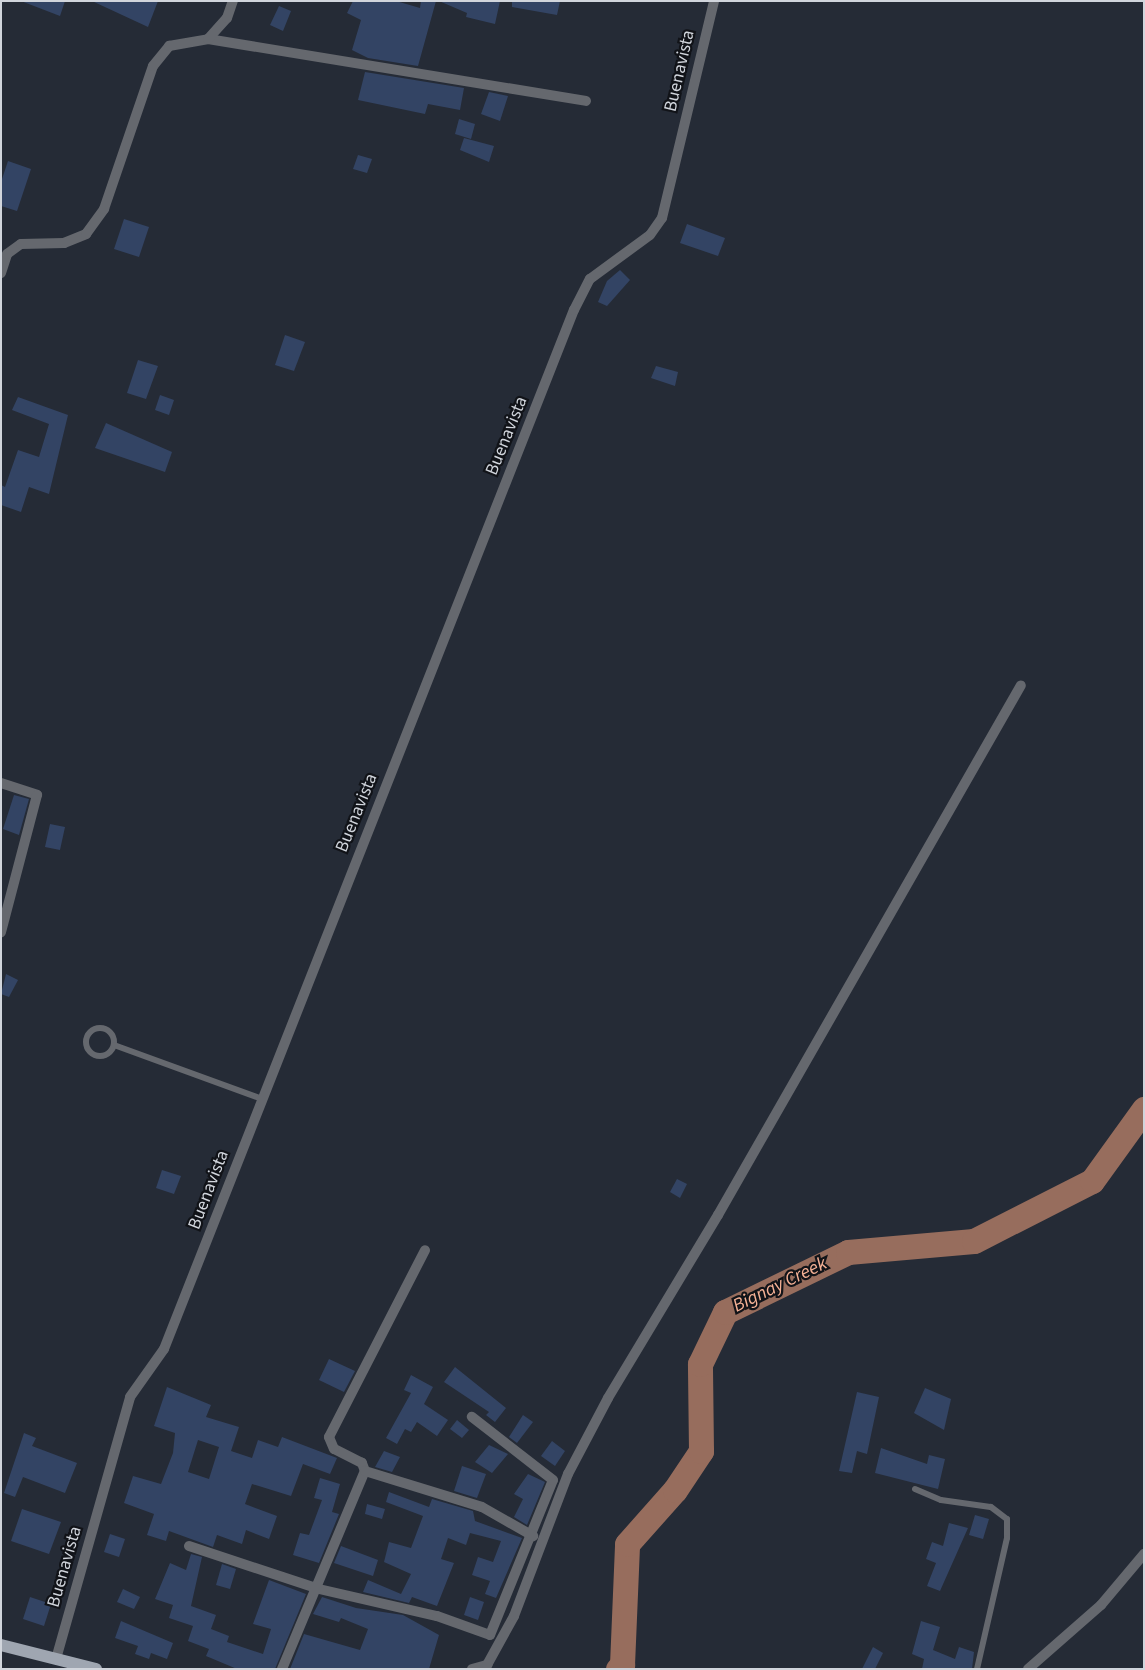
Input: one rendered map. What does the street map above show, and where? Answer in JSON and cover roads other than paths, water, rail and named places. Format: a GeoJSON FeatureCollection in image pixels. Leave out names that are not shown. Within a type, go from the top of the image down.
{"type":"FeatureCollection","features":[{"type":"Feature","properties":{"kind":"main road"},"geometry":{"type":"LineString","coordinates":[[1,1645],[54,1664],[96,1669]]}},
{"type":"Feature","properties":{"kind":"street"},"geometry":{"type":"LineString","coordinates":[[208,39],[227,18],[233,1]]}},
{"type":"Feature","properties":{"kind":"street","name":"Buenavista"},"geometry":{"type":"LineString","coordinates":[[54,1664],[130,1397],[164,1349],[574,310],[590,279],[650,235],[662,218],[714,1]]}},
{"type":"Feature","properties":{"kind":"street"},"geometry":{"type":"LineString","coordinates":[[1,273],[7,254],[21,244],[64,242],[86,234],[104,209],[153,66],[169,46],[208,39],[586,101]]}},
{"type":"Feature","properties":{"kind":"street"},"geometry":{"type":"LineString","coordinates":[[472,1669],[487,1665],[514,1616],[568,1474],[608,1398],[718,1215],[1021,685]]}},
{"type":"Feature","properties":{"kind":"street"},"geometry":{"type":"LineString","coordinates":[[1,783],[37,795],[1,932]]}},
{"type":"Feature","properties":{"kind":"street"},"geometry":{"type":"LineString","coordinates":[[282,1669],[319,1589],[365,1471],[362,1463],[334,1449],[328,1437],[425,1250]]}},
{"type":"Feature","properties":{"kind":"street"},"geometry":{"type":"LineString","coordinates":[[189,1546],[319,1589],[437,1616],[490,1636],[533,1536],[554,1480],[472,1417]]}},
{"type":"Feature","properties":{"kind":"street"},"geometry":{"type":"LineString","coordinates":[[365,1471],[482,1507],[533,1536]]}},
{"type":"Feature","properties":{"kind":"street"},"geometry":{"type":"LineString","coordinates":[[1028,1669],[1102,1605],[1144,1554]]}},
{"type":"Feature","properties":{"kind":"lane"},"geometry":{"type":"LineString","coordinates":[[101,1028],[112,1035],[114,1045],[100,1056],[91,1053],[86,1041],[89,1033],[101,1028]]}},
{"type":"Feature","properties":{"kind":"lane"},"geometry":{"type":"LineString","coordinates":[[114,1045],[262,1099]]}},
{"type":"Feature","properties":{"kind":"lane"},"geometry":{"type":"LineString","coordinates":[[915,1489],[940,1500],[991,1507],[1007,1519],[1007,1538],[978,1669]]}},
{"type":"Feature","properties":{"kind":"waterway","name":"Bignay Creek"},"geometry":{"type":"LineString","coordinates":[[618,1669],[622,1665],[627,1544],[675,1490],[701,1451],[700,1364],[725,1312],[848,1252],[974,1241],[1092,1181],[1144,1109]]}}]}
